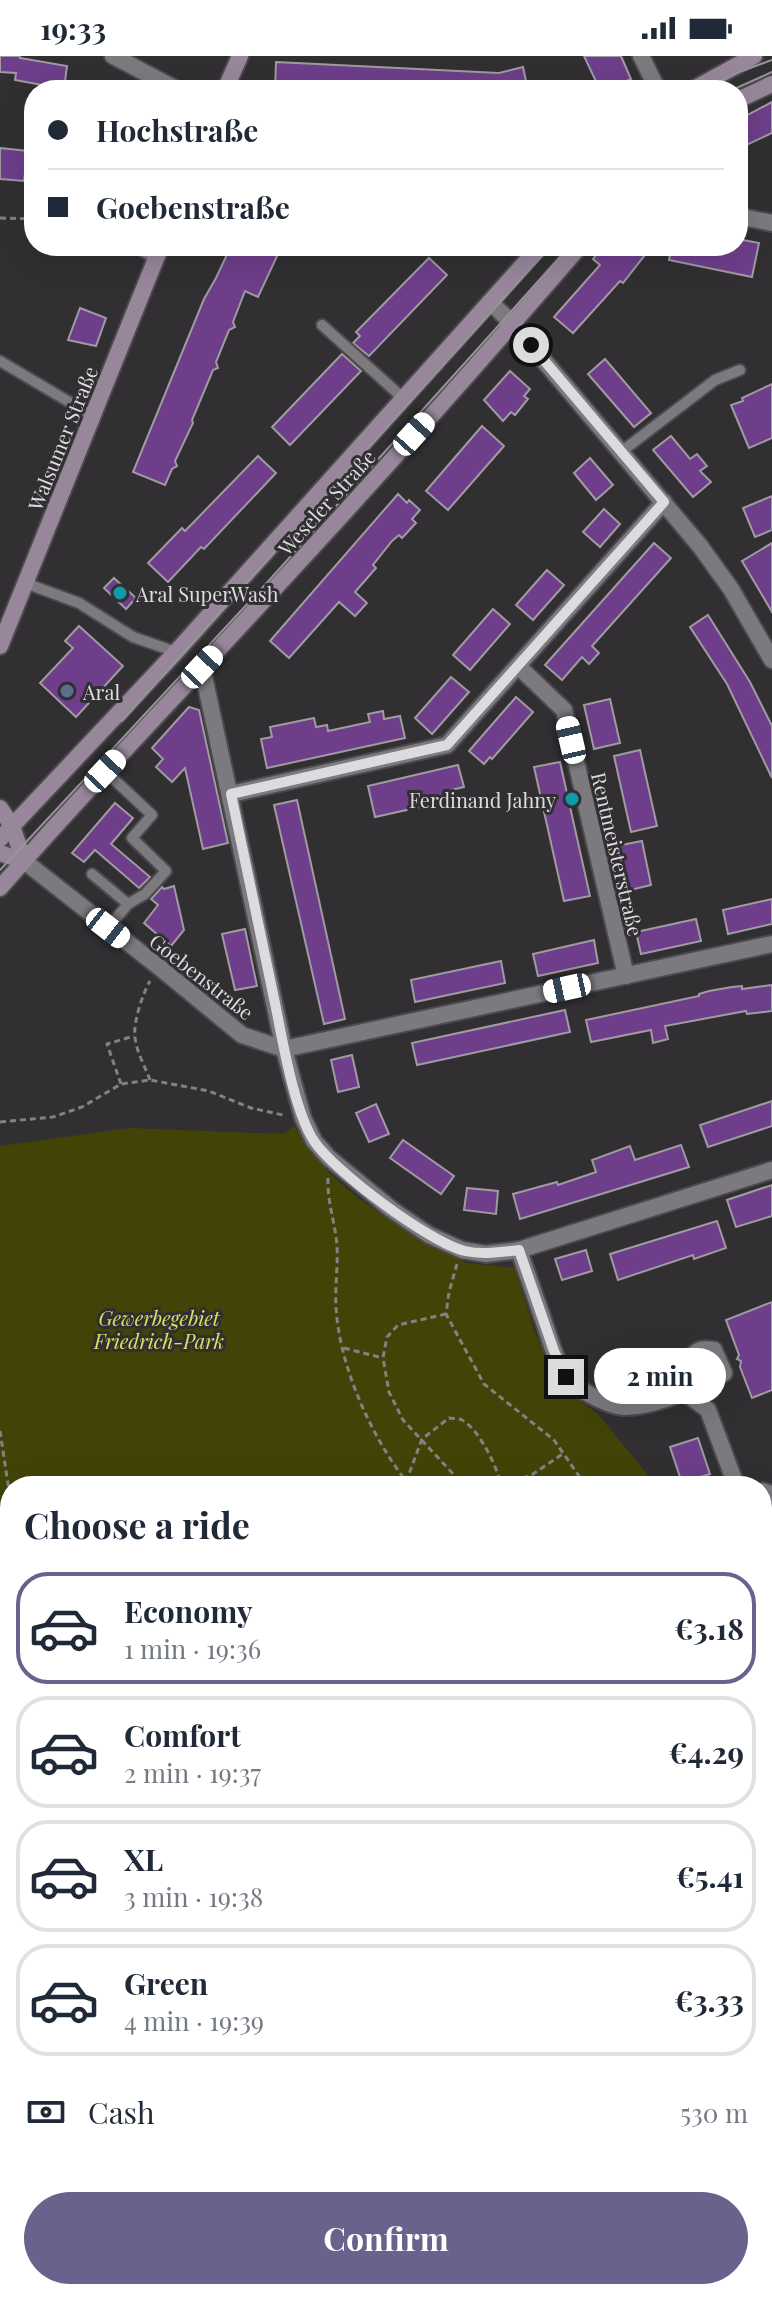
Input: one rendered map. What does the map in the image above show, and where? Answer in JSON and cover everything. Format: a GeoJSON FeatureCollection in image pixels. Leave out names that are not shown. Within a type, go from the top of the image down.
{"type":"FeatureCollection","features":[{"type":"Feature","properties":{"kind":"main road"},"geometry":{"type":"LineString","coordinates":[[229,80],[240,56]]}},
{"type":"Feature","properties":{"kind":"main road"},"geometry":{"type":"LineString","coordinates":[[710,80],[754,56]]}},
{"type":"Feature","properties":{"kind":"main road"},"geometry":{"type":"LineString","coordinates":[[748,95],[772,84]]}},
{"type":"Feature","properties":{"kind":"main road","name":"Walsumer Straße"},"geometry":{"type":"LineString","coordinates":[[0,646],[157,256]]}},
{"type":"Feature","properties":{"kind":"main road","name":"Weseler Straße"},"geometry":{"type":"LineString","coordinates":[[6,832],[176,652],[531,256]]}},
{"type":"Feature","properties":{"kind":"main road","name":"Weseler Straße"},"geometry":{"type":"LineString","coordinates":[[0,888],[275,588],[571,256]]}},
{"type":"Feature","properties":{"kind":"main road"},"geometry":{"type":"LineString","coordinates":[[0,808],[6,832],[24,861]]}},
{"type":"Feature","properties":{"kind":"main road"},"geometry":{"type":"LineString","coordinates":[[0,853],[24,861]]}},
{"type":"Feature","properties":{"kind":"street"},"geometry":{"type":"LineString","coordinates":[[113,56],[159,80]]}},
{"type":"Feature","properties":{"kind":"street"},"geometry":{"type":"LineString","coordinates":[[641,56],[653,80]]}},
{"type":"Feature","properties":{"kind":"street"},"geometry":{"type":"LineString","coordinates":[[748,218],[772,223]]}},
{"type":"Feature","properties":{"kind":"street"},"geometry":{"type":"LineString","coordinates":[[490,302],[513,324],[664,502],[731,589],[772,660]]}},
{"type":"Feature","properties":{"kind":"street"},"geometry":{"type":"LineString","coordinates":[[231,794],[447,745],[664,502]]}},
{"type":"Feature","properties":{"kind":"street","name":"Rentmeisterstraße"},"geometry":{"type":"LineString","coordinates":[[518,666],[564,710],[626,976]]}},
{"type":"Feature","properties":{"kind":"street"},"geometry":{"type":"LineString","coordinates":[[202,667],[284,1049],[303,1118],[314,1141],[329,1158],[391,1209],[429,1235],[462,1250],[486,1254],[519,1250],[772,1170]]}},
{"type":"Feature","properties":{"kind":"street","name":"Goebenstraße"},"geometry":{"type":"LineString","coordinates":[[24,861],[242,1035],[284,1049]]}},
{"type":"Feature","properties":{"kind":"street"},"geometry":{"type":"LineString","coordinates":[[284,1049],[772,944]]}},
{"type":"Feature","properties":{"kind":"street"},"geometry":{"type":"LineString","coordinates":[[519,1250],[554,1351],[566,1377],[583,1392],[623,1407],[660,1401],[700,1384]]}},
{"type":"Feature","properties":{"kind":"street"},"geometry":{"type":"LineString","coordinates":[[683,1391],[708,1410],[733,1476]]}},
{"type":"Feature","properties":{"kind":"lane"},"geometry":{"type":"LineString","coordinates":[[322,325],[404,399]]}},
{"type":"Feature","properties":{"kind":"lane"},"geometry":{"type":"LineString","coordinates":[[0,361],[93,416]]}},
{"type":"Feature","properties":{"kind":"lane"},"geometry":{"type":"LineString","coordinates":[[621,452],[715,380],[740,370]]}},
{"type":"Feature","properties":{"kind":"lane"},"geometry":{"type":"LineString","coordinates":[[25,583],[79,603],[133,637],[176,652]]}},
{"type":"Feature","properties":{"kind":"lane"},"geometry":{"type":"LineString","coordinates":[[105,771],[152,815],[132,838],[166,871],[145,894],[128,904],[108,928]]}},
{"type":"Feature","properties":{"kind":"lane"},"geometry":{"type":"LineString","coordinates":[[92,874],[128,904]]}},
{"type":"Feature","properties":{"kind":"path"},"geometry":{"type":"LineString","coordinates":[[0,218],[24,219]]}},
{"type":"Feature","properties":{"kind":"path"},"geometry":{"type":"LineString","coordinates":[[150,1080],[134,1036],[145,989],[159,967]]}},
{"type":"Feature","properties":{"kind":"path"},"geometry":{"type":"LineString","coordinates":[[121,1084],[107,1044],[134,1036]]}},
{"type":"Feature","properties":{"kind":"path"},"geometry":{"type":"LineString","coordinates":[[0,1122],[53,1117],[82,1107],[121,1084],[150,1080],[209,1091],[263,1111],[303,1118]]}},
{"type":"Feature","properties":{"kind":"path"},"geometry":{"type":"LineString","coordinates":[[329,1158],[327,1195],[337,1244],[336,1309],[344,1348],[358,1401],[402,1476]]}},
{"type":"Feature","properties":{"kind":"path"},"geometry":{"type":"LineString","coordinates":[[462,1250],[449,1292],[446,1314],[484,1384],[554,1440],[579,1476]]}},
{"type":"Feature","properties":{"kind":"path"},"geometry":{"type":"LineString","coordinates":[[446,1314],[398,1325],[387,1337],[383,1358],[389,1392],[403,1420],[455,1476]]}},
{"type":"Feature","properties":{"kind":"path"},"geometry":{"type":"LineString","coordinates":[[344,1348],[383,1358]]}},
{"type":"Feature","properties":{"kind":"path"},"geometry":{"type":"LineString","coordinates":[[408,1476],[422,1439],[449,1418],[462,1420],[481,1440],[500,1476]]}},
{"type":"Feature","properties":{"kind":"path"},"geometry":{"type":"LineString","coordinates":[[0,1431],[7,1476]]}},
{"type":"Feature","properties":{"kind":"path"},"geometry":{"type":"LineString","coordinates":[[528,1476],[564,1453]]}},
{"type":"Feature","properties":{"kind":"green space","name":"Gewerbegebiet Friedrich-Park"},"geometry":{"type":"Polygon","coordinates":[[[294,1126],[330,1174],[358,1198],[429,1246],[468,1263],[515,1268],[535,1333],[555,1372],[580,1401],[597,1413],[649,1476],[0,1476],[0,1146],[130,1128],[283,1134],[294,1126]]]}},
{"type":"Feature","properties":{"kind":"building"},"geometry":{"type":"Polygon","coordinates":[[[0,56],[20,56],[67,66],[65,80],[24,82],[15,80],[16,73],[0,72],[0,56]]]}},
{"type":"Feature","properties":{"kind":"building"},"geometry":{"type":"Polygon","coordinates":[[[584,56],[621,56],[631,79],[629,80],[595,80],[584,56]]]}},
{"type":"Feature","properties":{"kind":"building"},"geometry":{"type":"Polygon","coordinates":[[[276,62],[499,73],[523,67],[526,80],[275,80],[276,62]]]}},
{"type":"Feature","properties":{"kind":"building"},"geometry":{"type":"Polygon","coordinates":[[[772,102],[772,133],[748,144],[748,115],[772,102]]]}},
{"type":"Feature","properties":{"kind":"building"},"geometry":{"type":"Polygon","coordinates":[[[0,148],[24,151],[24,181],[0,179],[0,148]]]}},
{"type":"Feature","properties":{"kind":"building"},"geometry":{"type":"Polygon","coordinates":[[[748,241],[759,243],[752,277],[669,260],[670,256],[748,256],[748,241]]]}},
{"type":"Feature","properties":{"kind":"building"},"geometry":{"type":"Polygon","coordinates":[[[226,256],[277,256],[258,297],[245,291],[233,322],[235,327],[229,330],[216,362],[218,368],[213,370],[175,461],[177,466],[172,469],[165,485],[133,472],[204,299],[226,256]]]}},
{"type":"Feature","properties":{"kind":"building"},"geometry":{"type":"Polygon","coordinates":[[[595,256],[644,256],[623,283],[620,281],[573,333],[554,317],[600,265],[593,259],[595,256]]]}},
{"type":"Feature","properties":{"kind":"building"},"geometry":{"type":"Polygon","coordinates":[[[429,258],[447,275],[369,356],[353,343],[360,336],[356,332],[429,258]]]}},
{"type":"Feature","properties":{"kind":"building"},"geometry":{"type":"Polygon","coordinates":[[[80,308],[106,318],[96,346],[68,340],[80,308]]]}},
{"type":"Feature","properties":{"kind":"building"},"geometry":{"type":"Polygon","coordinates":[[[342,354],[361,371],[290,445],[272,427],[342,354]]]}},
{"type":"Feature","properties":{"kind":"building"},"geometry":{"type":"Polygon","coordinates":[[[605,359],[651,413],[634,427],[588,374],[605,359]]]}},
{"type":"Feature","properties":{"kind":"building"},"geometry":{"type":"Polygon","coordinates":[[[510,371],[530,389],[524,396],[528,399],[515,415],[511,412],[503,421],[484,400],[510,371]]]}},
{"type":"Feature","properties":{"kind":"building"},"geometry":{"type":"Polygon","coordinates":[[[772,384],[772,438],[749,448],[731,405],[772,384]]]}},
{"type":"Feature","properties":{"kind":"building"},"geometry":{"type":"Polygon","coordinates":[[[482,426],[504,446],[448,510],[426,491],[482,426]]]}},
{"type":"Feature","properties":{"kind":"building"},"geometry":{"type":"Polygon","coordinates":[[[671,436],[690,459],[697,454],[707,466],[700,471],[711,482],[693,497],[653,450],[671,436]]]}},
{"type":"Feature","properties":{"kind":"building"},"geometry":{"type":"Polygon","coordinates":[[[258,456],[276,473],[168,582],[148,563],[182,528],[185,531],[258,456]]]}},
{"type":"Feature","properties":{"kind":"building"},"geometry":{"type":"Polygon","coordinates":[[[590,458],[613,485],[596,500],[574,473],[590,458]]]}},
{"type":"Feature","properties":{"kind":"building"},"geometry":{"type":"Polygon","coordinates":[[[398,494],[420,510],[412,519],[416,523],[402,538],[399,535],[392,541],[373,565],[376,568],[355,592],[367,603],[355,616],[339,602],[289,658],[270,641],[398,494]]]}},
{"type":"Feature","properties":{"kind":"building"},"geometry":{"type":"Polygon","coordinates":[[[772,496],[772,530],[755,537],[743,508],[772,496]]]}},
{"type":"Feature","properties":{"kind":"building"},"geometry":{"type":"Polygon","coordinates":[[[604,509],[620,524],[600,547],[583,532],[604,509]]]}},
{"type":"Feature","properties":{"kind":"building"},"geometry":{"type":"Polygon","coordinates":[[[654,543],[671,558],[592,646],[599,653],[589,664],[582,657],[562,680],[545,665],[654,543]]]}},
{"type":"Feature","properties":{"kind":"building"},"geometry":{"type":"Polygon","coordinates":[[[772,543],[772,612],[742,561],[772,543]]]}},
{"type":"Feature","properties":{"kind":"building"},"geometry":{"type":"Polygon","coordinates":[[[547,570],[564,585],[533,620],[516,605],[547,570]]]}},
{"type":"Feature","properties":{"kind":"building","name":"Aral SuperWash"},"geometry":{"type":"Polygon","coordinates":[[[114,578],[136,598],[126,609],[104,588],[114,578]]]}},
{"type":"Feature","properties":{"kind":"building"},"geometry":{"type":"Polygon","coordinates":[[[493,609],[510,624],[470,670],[453,655],[493,609]]]}},
{"type":"Feature","properties":{"kind":"building"},"geometry":{"type":"Polygon","coordinates":[[[708,615],[750,682],[772,726],[772,778],[727,684],[690,627],[708,615]]]}},
{"type":"Feature","properties":{"kind":"building"},"geometry":{"type":"Polygon","coordinates":[[[79,626],[123,666],[76,717],[40,683],[73,648],[65,641],[79,626]]]}},
{"type":"Feature","properties":{"kind":"building"},"geometry":{"type":"Polygon","coordinates":[[[451,677],[469,692],[432,734],[415,718],[451,677]]]}},
{"type":"Feature","properties":{"kind":"building"},"geometry":{"type":"Polygon","coordinates":[[[516,697],[533,712],[484,764],[469,751],[516,697]]]}},
{"type":"Feature","properties":{"kind":"building"},"geometry":{"type":"Polygon","coordinates":[[[610,699],[620,743],[594,749],[584,705],[610,699]]]}},
{"type":"Feature","properties":{"kind":"building"},"geometry":{"type":"Polygon","coordinates":[[[189,707],[199,710],[228,843],[203,849],[185,768],[172,782],[156,767],[163,759],[152,748],[189,707]]]}},
{"type":"Feature","properties":{"kind":"building"},"geometry":{"type":"Polygon","coordinates":[[[383,711],[384,719],[400,716],[405,738],[267,768],[261,739],[272,737],[270,727],[314,718],[316,727],[327,725],[328,731],[370,722],[368,714],[383,711]]]}},
{"type":"Feature","properties":{"kind":"building"},"geometry":{"type":"Polygon","coordinates":[[[640,750],[657,826],[631,832],[614,756],[640,750]]]}},
{"type":"Feature","properties":{"kind":"building"},"geometry":{"type":"Polygon","coordinates":[[[560,762],[590,896],[564,901],[534,767],[560,762]]]}},
{"type":"Feature","properties":{"kind":"building"},"geometry":{"type":"Polygon","coordinates":[[[458,765],[464,787],[447,791],[451,804],[435,808],[434,804],[375,817],[368,786],[458,765]]]}},
{"type":"Feature","properties":{"kind":"building"},"geometry":{"type":"Polygon","coordinates":[[[297,800],[345,1019],[324,1024],[274,805],[297,800]]]}},
{"type":"Feature","properties":{"kind":"building"},"geometry":{"type":"Polygon","coordinates":[[[115,803],[133,818],[111,844],[150,877],[139,888],[95,850],[84,862],[72,853],[115,803]]]}},
{"type":"Feature","properties":{"kind":"building"},"geometry":{"type":"Polygon","coordinates":[[[642,841],[651,885],[626,891],[616,846],[642,841]]]}},
{"type":"Feature","properties":{"kind":"building"},"geometry":{"type":"Polygon","coordinates":[[[174,886],[184,930],[171,946],[144,923],[158,905],[151,899],[162,887],[174,886]]]}},
{"type":"Feature","properties":{"kind":"building"},"geometry":{"type":"Polygon","coordinates":[[[772,899],[772,924],[728,934],[723,910],[772,899]]]}},
{"type":"Feature","properties":{"kind":"building"},"geometry":{"type":"Polygon","coordinates":[[[696,919],[701,941],[641,954],[636,932],[696,919]]]}},
{"type":"Feature","properties":{"kind":"building"},"geometry":{"type":"Polygon","coordinates":[[[245,929],[257,986],[235,990],[222,934],[245,929]]]}},
{"type":"Feature","properties":{"kind":"building"},"geometry":{"type":"Polygon","coordinates":[[[594,940],[598,963],[538,976],[533,954],[594,940]]]}},
{"type":"Feature","properties":{"kind":"building"},"geometry":{"type":"Polygon","coordinates":[[[501,961],[505,983],[415,1002],[411,980],[501,961]]]}},
{"type":"Feature","properties":{"kind":"building"},"geometry":{"type":"Polygon","coordinates":[[[772,985],[772,1011],[747,1014],[746,1011],[665,1026],[668,1039],[653,1043],[651,1030],[591,1042],[586,1020],[699,996],[709,991],[772,985]]]}},
{"type":"Feature","properties":{"kind":"building"},"geometry":{"type":"Polygon","coordinates":[[[565,1010],[570,1032],[417,1065],[412,1043],[565,1010]]]}},
{"type":"Feature","properties":{"kind":"building"},"geometry":{"type":"Polygon","coordinates":[[[352,1055],[359,1087],[338,1092],[331,1060],[352,1055]]]}},
{"type":"Feature","properties":{"kind":"building"},"geometry":{"type":"Polygon","coordinates":[[[772,1101],[772,1126],[708,1147],[700,1125],[772,1101]]]}},
{"type":"Feature","properties":{"kind":"building"},"geometry":{"type":"Polygon","coordinates":[[[376,1104],[389,1134],[369,1142],[356,1113],[376,1104]]]}},
{"type":"Feature","properties":{"kind":"building"},"geometry":{"type":"Polygon","coordinates":[[[403,1140],[454,1176],[441,1194],[390,1158],[403,1140]]]}},
{"type":"Feature","properties":{"kind":"building"},"geometry":{"type":"Polygon","coordinates":[[[681,1145],[689,1167],[520,1219],[513,1194],[557,1182],[558,1185],[596,1172],[592,1160],[630,1146],[635,1160],[681,1145]]]}},
{"type":"Feature","properties":{"kind":"building"},"geometry":{"type":"Polygon","coordinates":[[[772,1185],[772,1216],[736,1227],[727,1200],[772,1185]]]}},
{"type":"Feature","properties":{"kind":"building"},"geometry":{"type":"Polygon","coordinates":[[[467,1188],[498,1191],[496,1214],[464,1210],[467,1188]]]}},
{"type":"Feature","properties":{"kind":"building"},"geometry":{"type":"Polygon","coordinates":[[[717,1221],[726,1248],[694,1259],[693,1255],[618,1280],[610,1254],[717,1221]]]}},
{"type":"Feature","properties":{"kind":"building"},"geometry":{"type":"Polygon","coordinates":[[[586,1250],[592,1271],[562,1280],[555,1259],[586,1250]]]}},
{"type":"Feature","properties":{"kind":"building"},"geometry":{"type":"Polygon","coordinates":[[[772,1302],[772,1390],[752,1398],[726,1320],[772,1302]]]}},
{"type":"Feature","properties":{"kind":"building"},"geometry":{"type":"Polygon","coordinates":[[[698,1438],[710,1474],[680,1476],[670,1447],[698,1438]]]}},
{"type":"Feature","properties":{"kind":"tram line"},"geometry":{"type":"LineString","coordinates":[[722,80],[772,60]]}},
{"type":"Feature","properties":{"kind":"tram line"},"geometry":{"type":"LineString","coordinates":[[748,83],[772,72]]}},
{"type":"Feature","properties":{"kind":"tram line"},"geometry":{"type":"LineString","coordinates":[[122,721],[542,256]]}},
{"type":"Feature","properties":{"kind":"tram line"},"geometry":{"type":"LineString","coordinates":[[0,870],[263,587],[561,256]]}},
{"type":"Feature","properties":{"kind":"place","name":"Aral SuperWash"},"geometry":{"type":"Point","coordinates":[120,593]}},
{"type":"Feature","properties":{"kind":"place","name":"Aral"},"geometry":{"type":"Point","coordinates":[67,691]}},
{"type":"Feature","properties":{"kind":"place","name":"Ferdinand Jahny"},"geometry":{"type":"Point","coordinates":[572,799]}},
{"type":"Feature","properties":{"kind":"route"},"geometry":{"type":"LineString","coordinates":[[531,345],[664,502],[447,745],[231,794],[284,1049],[303,1118],[314,1141],[329,1158],[391,1209],[429,1235],[462,1250],[486,1254],[519,1250],[566,1377]]}}]}
